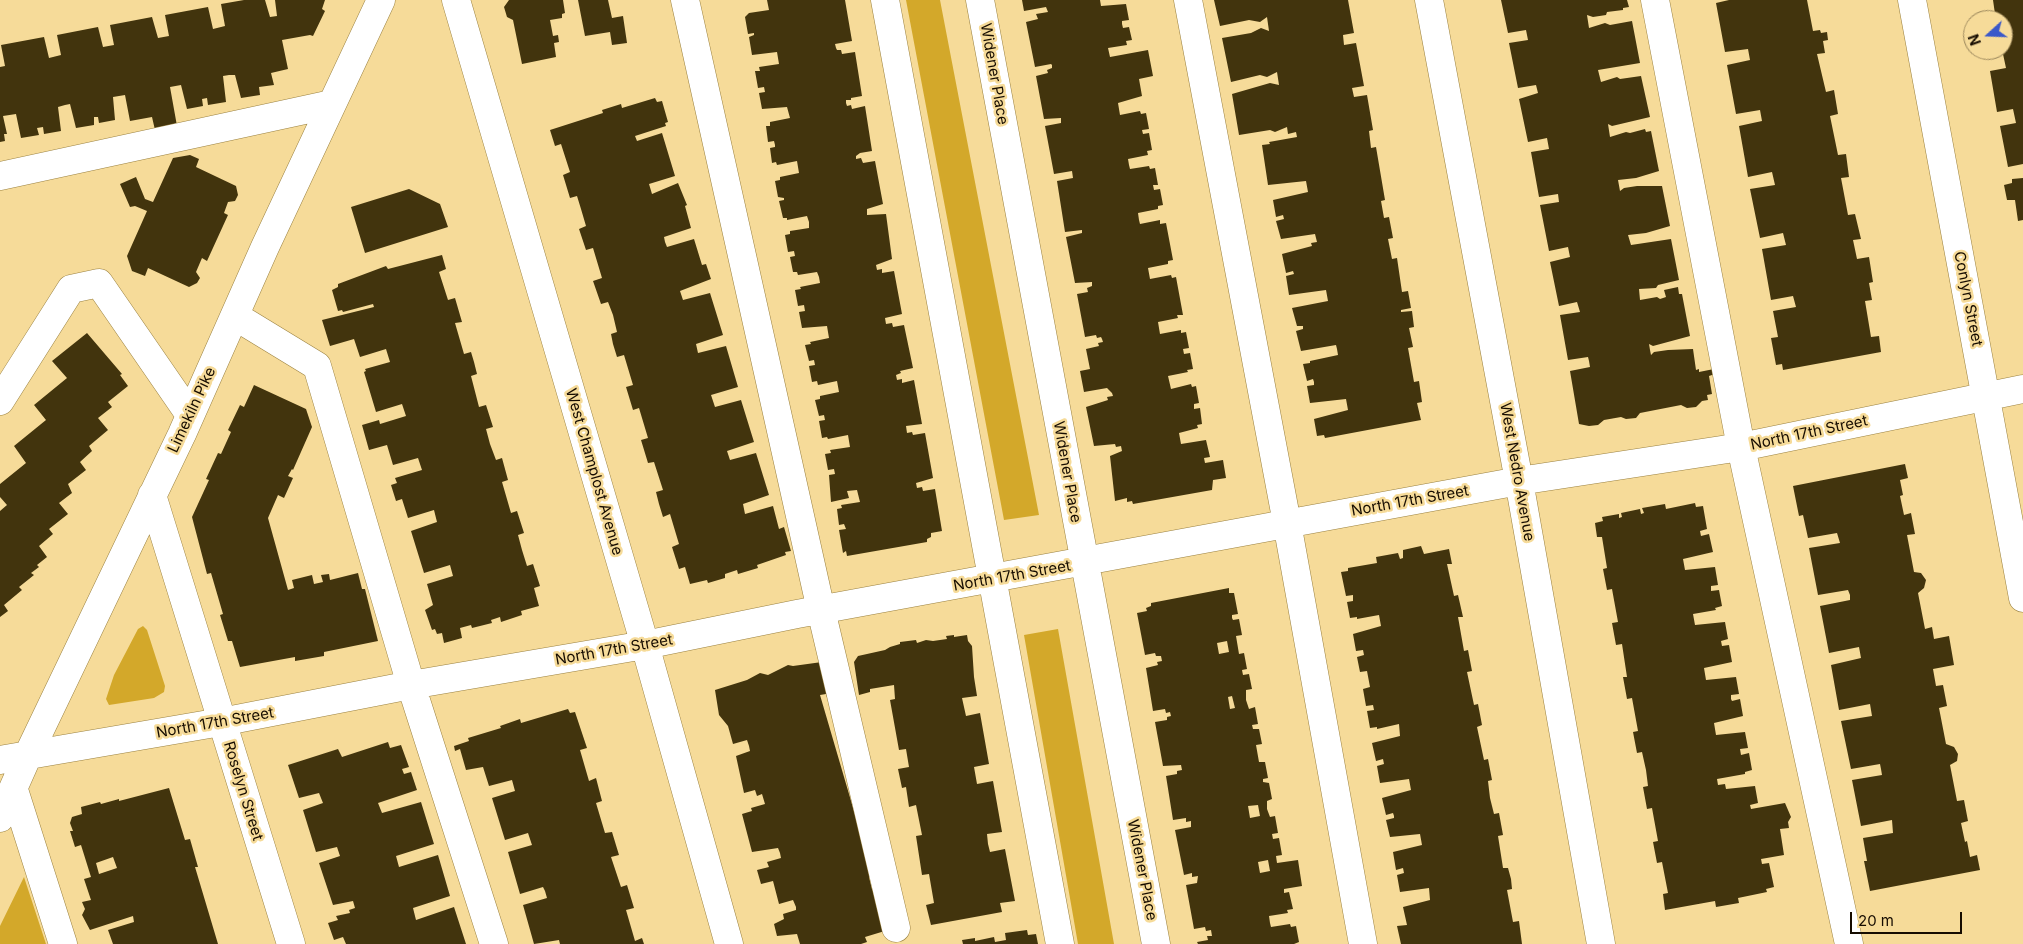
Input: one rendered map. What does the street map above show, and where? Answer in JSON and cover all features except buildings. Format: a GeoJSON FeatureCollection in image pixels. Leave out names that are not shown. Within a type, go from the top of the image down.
{"type":"FeatureCollection","features":[{"type":"Feature","properties":{"kind":"street","name":"Limekiln Pike"},"geometry":{"type":"LineString","coordinates":[[0,818],[28,755],[190,415],[381,0]]}},
{"type":"Feature","properties":{"kind":"street","name":"West Champlost Avenue"},"geometry":{"type":"LineString","coordinates":[[456,0],[645,645],[729,944]]}},
{"type":"Feature","properties":{"kind":"street"},"geometry":{"type":"LineString","coordinates":[[685,0],[821,610],[896,928]]}},
{"type":"Feature","properties":{"kind":"street"},"geometry":{"type":"LineString","coordinates":[[884,0],[1060,944]]}},
{"type":"Feature","properties":{"kind":"street","name":"Widener Place"},"geometry":{"type":"LineString","coordinates":[[980,0],[1156,944]]}},
{"type":"Feature","properties":{"kind":"street"},"geometry":{"type":"LineString","coordinates":[[1188,0],[1363,944]]}},
{"type":"Feature","properties":{"kind":"street","name":"West Nedro Avenue"},"geometry":{"type":"LineString","coordinates":[[1428,0],[1519,481],[1601,944]]}},
{"type":"Feature","properties":{"kind":"street"},"geometry":{"type":"LineString","coordinates":[[1655,0],[1741,447],[1849,944]]}},
{"type":"Feature","properties":{"kind":"street","name":"Conlyn Street"},"geometry":{"type":"LineString","coordinates":[[1912,0],[2023,598]]}},
{"type":"Feature","properties":{"kind":"street"},"geometry":{"type":"LineString","coordinates":[[0,176],[332,104]]}},
{"type":"Feature","properties":{"kind":"street"},"geometry":{"type":"LineString","coordinates":[[0,401],[71,289],[99,283],[190,415]]}},
{"type":"Feature","properties":{"kind":"street"},"geometry":{"type":"LineString","coordinates":[[235,316],[317,366],[411,685],[494,944]]}},
{"type":"Feature","properties":{"kind":"street","name":"North 17th Street"},"geometry":{"type":"LineString","coordinates":[[0,760],[221,722],[411,685],[645,645],[821,610],[1084,563],[1286,523],[1519,481],[1741,447],[2023,389]]}},
{"type":"Feature","properties":{"kind":"street","name":"Roselyn Street"},"geometry":{"type":"LineString","coordinates":[[152,495],[291,944]]}},
{"type":"Feature","properties":{"kind":"street"},"geometry":{"type":"LineString","coordinates":[[14,790],[63,944]]}},
{"type":"Feature","properties":{"kind":"shaded area"},"geometry":{"type":"Polygon","coordinates":[[[906,0],[940,0],[1039,515],[1004,520],[906,0]]]}},
{"type":"Feature","properties":{"kind":"shaded area"},"geometry":{"type":"Polygon","coordinates":[[[143,626],[147,630],[165,686],[164,692],[154,698],[109,705],[106,699],[114,675],[138,629],[143,626]]]}},
{"type":"Feature","properties":{"kind":"shaded area"},"geometry":{"type":"Polygon","coordinates":[[[1058,629],[1114,944],[1078,944],[1024,635],[1058,629]]]}},
{"type":"Feature","properties":{"kind":"shaded area"},"geometry":{"type":"Polygon","coordinates":[[[24,877],[46,944],[0,944],[0,926],[24,877]]]}}]}
